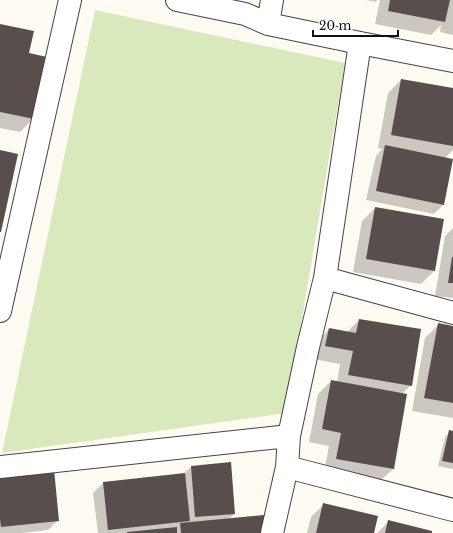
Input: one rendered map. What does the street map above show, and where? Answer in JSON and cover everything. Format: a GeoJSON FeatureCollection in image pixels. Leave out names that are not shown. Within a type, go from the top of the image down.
{"type":"FeatureCollection","features":[{"type":"Feature","properties":{"kind":"street"},"geometry":{"type":"LineString","coordinates":[[0,311],[70,0]]}},
{"type":"Feature","properties":{"kind":"street"},"geometry":{"type":"LineString","coordinates":[[176,0],[246,7],[268,24],[453,61]]}},
{"type":"Feature","properties":{"kind":"street"},"geometry":{"type":"LineString","coordinates":[[268,24],[272,0]]}},
{"type":"Feature","properties":{"kind":"street"},"geometry":{"type":"LineString","coordinates":[[272,533],[287,467],[289,436],[324,278],[360,43]]}},
{"type":"Feature","properties":{"kind":"street"},"geometry":{"type":"LineString","coordinates":[[324,278],[453,313]]}},
{"type":"Feature","properties":{"kind":"street"},"geometry":{"type":"LineString","coordinates":[[0,467],[289,436]]}},
{"type":"Feature","properties":{"kind":"street"},"geometry":{"type":"LineString","coordinates":[[287,467],[453,510]]}},
{"type":"Feature","properties":{"kind":"green space"},"geometry":{"type":"Polygon","coordinates":[[[95,10],[345,63],[286,413],[2,453],[95,10]]]}},
{"type":"Feature","properties":{"kind":"building"},"geometry":{"type":"Polygon","coordinates":[[[390,0],[450,0],[445,22],[388,11],[390,0]]]}},
{"type":"Feature","properties":{"kind":"building"},"geometry":{"type":"Polygon","coordinates":[[[0,24],[34,31],[29,53],[47,57],[34,119],[0,112],[0,24]]]}},
{"type":"Feature","properties":{"kind":"building"},"geometry":{"type":"Polygon","coordinates":[[[401,79],[453,88],[453,146],[391,135],[401,79]]]}},
{"type":"Feature","properties":{"kind":"building"},"geometry":{"type":"Polygon","coordinates":[[[385,145],[453,159],[444,205],[376,191],[385,145]]]}},
{"type":"Feature","properties":{"kind":"building"},"geometry":{"type":"Polygon","coordinates":[[[0,150],[18,154],[1,232],[0,232],[0,150]]]}},
{"type":"Feature","properties":{"kind":"building"},"geometry":{"type":"Polygon","coordinates":[[[375,207],[444,219],[435,271],[366,259],[375,207]]]}},
{"type":"Feature","properties":{"kind":"building"},"geometry":{"type":"Polygon","coordinates":[[[452,257],[453,283],[448,283],[452,257]]]}},
{"type":"Feature","properties":{"kind":"building"},"geometry":{"type":"Polygon","coordinates":[[[359,319],[421,329],[412,386],[348,375],[353,351],[325,346],[329,328],[356,333],[359,319]]]}},
{"type":"Feature","properties":{"kind":"building"},"geometry":{"type":"Polygon","coordinates":[[[438,323],[453,326],[453,403],[424,398],[438,323]]]}},
{"type":"Feature","properties":{"kind":"building"},"geometry":{"type":"Polygon","coordinates":[[[331,380],[407,394],[394,469],[336,459],[341,433],[322,429],[331,380]]]}},
{"type":"Feature","properties":{"kind":"building"},"geometry":{"type":"Polygon","coordinates":[[[449,430],[453,431],[453,463],[442,461],[449,430]]]}},
{"type":"Feature","properties":{"kind":"building"},"geometry":{"type":"Polygon","coordinates":[[[231,462],[235,514],[195,517],[191,466],[231,462]]]}},
{"type":"Feature","properties":{"kind":"building"},"geometry":{"type":"Polygon","coordinates":[[[54,469],[59,521],[1,527],[0,475],[54,469]]]}},
{"type":"Feature","properties":{"kind":"building"},"geometry":{"type":"Polygon","coordinates":[[[185,473],[190,521],[108,530],[103,482],[185,473]]]}},
{"type":"Feature","properties":{"kind":"building"},"geometry":{"type":"Polygon","coordinates":[[[323,503],[378,516],[374,533],[316,533],[323,503]]]}},
{"type":"Feature","properties":{"kind":"building"},"geometry":{"type":"Polygon","coordinates":[[[264,515],[265,533],[181,533],[180,523],[264,515]]]}},
{"type":"Feature","properties":{"kind":"building"},"geometry":{"type":"Polygon","coordinates":[[[388,520],[432,531],[432,533],[385,533],[388,520]]]}},
{"type":"Feature","properties":{"kind":"building"},"geometry":{"type":"Polygon","coordinates":[[[177,527],[177,533],[127,533],[127,532],[177,527]]]}}]}
